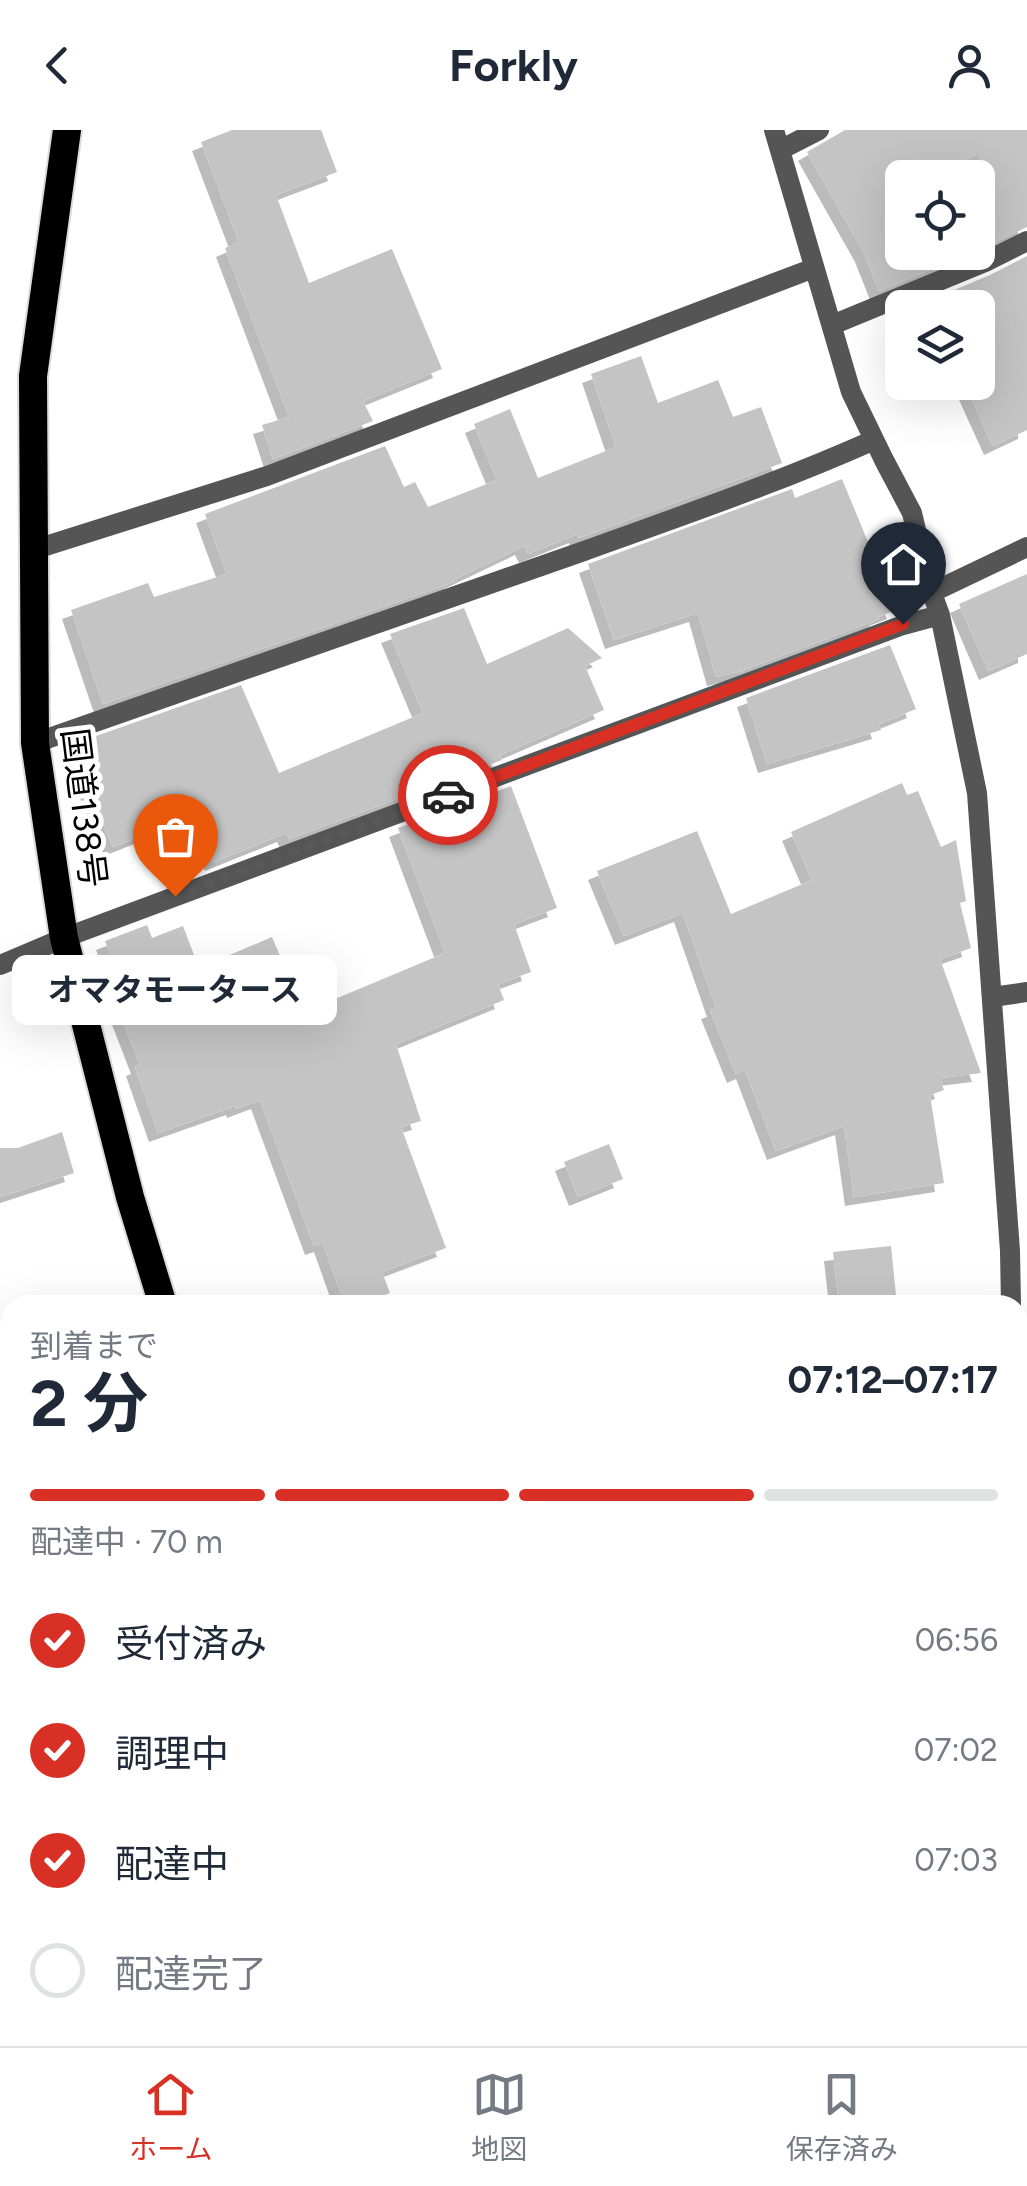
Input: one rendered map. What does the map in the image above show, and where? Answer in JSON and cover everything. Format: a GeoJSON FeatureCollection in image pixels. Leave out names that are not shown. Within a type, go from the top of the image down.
{"type":"FeatureCollection","features":[{"type":"Feature","properties":{"kind":"highway","name":"国道138号"},"geometry":{"type":"LineString","coordinates":[[67,130],[33,376],[34,744],[64,938],[159,1295]]}},
{"type":"Feature","properties":{"kind":"street"},"geometry":{"type":"LineString","coordinates":[[819,130],[777,140],[851,392],[912,513],[940,615],[977,793],[992,997],[1018,1249],[1012,1295]]}},
{"type":"Feature","properties":{"kind":"street"},"geometry":{"type":"LineString","coordinates":[[832,326],[1027,241]]}},
{"type":"Feature","properties":{"kind":"street"},"geometry":{"type":"LineString","coordinates":[[33,550],[268,476],[814,268]]}},
{"type":"Feature","properties":{"kind":"street"},"geometry":{"type":"LineString","coordinates":[[34,744],[609,542],[821,464],[874,440]]}},
{"type":"Feature","properties":{"kind":"street"},"geometry":{"type":"LineString","coordinates":[[933,592],[1027,547]]}},
{"type":"Feature","properties":{"kind":"street"},"geometry":{"type":"LineString","coordinates":[[0,964],[903,624],[940,615]]}},
{"type":"Feature","properties":{"kind":"street"},"geometry":{"type":"LineString","coordinates":[[992,997],[1027,992]]}},
{"type":"Feature","properties":{"kind":"building"},"geometry":{"type":"Polygon","coordinates":[[[232,130],[321,130],[337,172],[276,195],[309,283],[392,249],[442,369],[363,401],[373,421],[273,459],[262,425],[289,417],[225,248],[239,242],[201,142],[232,130]]]}},
{"type":"Feature","properties":{"kind":"building"},"geometry":{"type":"Polygon","coordinates":[[[845,130],[1027,130],[1027,227],[995,242],[995,160],[978,160],[978,153],[965,160],[885,160],[885,270],[929,270],[879,291],[864,253],[807,152],[845,130]]]}},
{"type":"Feature","properties":{"kind":"building"},"geometry":{"type":"Polygon","coordinates":[[[1027,256],[1027,430],[993,446],[972,400],[995,400],[995,290],[954,290],[1027,256]]]}},
{"type":"Feature","properties":{"kind":"building"},"geometry":{"type":"Polygon","coordinates":[[[641,356],[658,403],[718,380],[733,417],[761,407],[782,463],[579,538],[578,534],[528,554],[524,546],[454,582],[103,704],[71,610],[148,583],[154,597],[227,574],[205,514],[385,446],[404,487],[415,482],[428,507],[497,480],[474,424],[510,409],[538,478],[616,447],[591,374],[641,356]]]}},
{"type":"Feature","properties":{"kind":"building"},"geometry":{"type":"Polygon","coordinates":[[[842,479],[896,610],[716,677],[698,613],[614,640],[588,564],[792,489],[795,498],[842,479]]]}},
{"type":"Feature","properties":{"kind":"building"},"geometry":{"type":"Polygon","coordinates":[[[1027,574],[1027,654],[988,671],[959,604],[1027,574]]]}},
{"type":"Feature","properties":{"kind":"building"},"geometry":{"type":"Polygon","coordinates":[[[464,608],[487,664],[568,628],[602,658],[585,666],[604,710],[500,755],[502,760],[289,839],[286,833],[214,862],[194,815],[113,847],[78,763],[89,758],[82,741],[241,685],[279,773],[423,713],[390,634],[464,608]]]}},
{"type":"Feature","properties":{"kind":"building"},"geometry":{"type":"Polygon","coordinates":[[[890,645],[916,709],[879,724],[881,730],[767,764],[746,698],[890,645]]]}},
{"type":"Feature","properties":{"kind":"building"},"geometry":{"type":"Polygon","coordinates":[[[902,783],[907,795],[918,791],[941,847],[956,840],[966,901],[960,903],[971,948],[940,959],[981,1073],[940,1078],[944,1090],[930,1095],[944,1183],[854,1197],[844,1126],[776,1151],[745,1070],[736,1074],[710,1010],[716,1008],[683,913],[624,936],[597,871],[697,831],[731,914],[812,880],[791,832],[902,783]]]}},
{"type":"Feature","properties":{"kind":"building"},"geometry":{"type":"Polygon","coordinates":[[[511,786],[557,908],[514,924],[531,972],[498,984],[504,1000],[396,1044],[421,1121],[401,1127],[446,1248],[382,1272],[390,1293],[341,1295],[323,1243],[314,1246],[260,1100],[158,1133],[135,1067],[140,1065],[110,987],[118,983],[105,941],[147,925],[152,938],[183,926],[199,968],[272,937],[304,1012],[445,953],[398,828],[511,786]]]}},
{"type":"Feature","properties":{"kind":"building"},"geometry":{"type":"Polygon","coordinates":[[[62,1132],[74,1173],[0,1197],[0,1148],[18,1148],[62,1132]]]}},
{"type":"Feature","properties":{"kind":"building"},"geometry":{"type":"Polygon","coordinates":[[[609,1144],[623,1179],[578,1197],[564,1162],[609,1144]]]}},
{"type":"Feature","properties":{"kind":"building"},"geometry":{"type":"Polygon","coordinates":[[[891,1246],[896,1295],[838,1295],[833,1252],[891,1246]]]}},
{"type":"Feature","properties":{"kind":"way so far"},"geometry":{"type":"LineString","coordinates":[[175,896],[448,795]]}},
{"type":"Feature","properties":{"kind":"place","name":"オマタモータース"},"geometry":{"type":"Point","coordinates":[175,896]}},
{"type":"Feature","properties":{"kind":"route"},"geometry":{"type":"LineString","coordinates":[[448,795],[903,624]]}}]}
